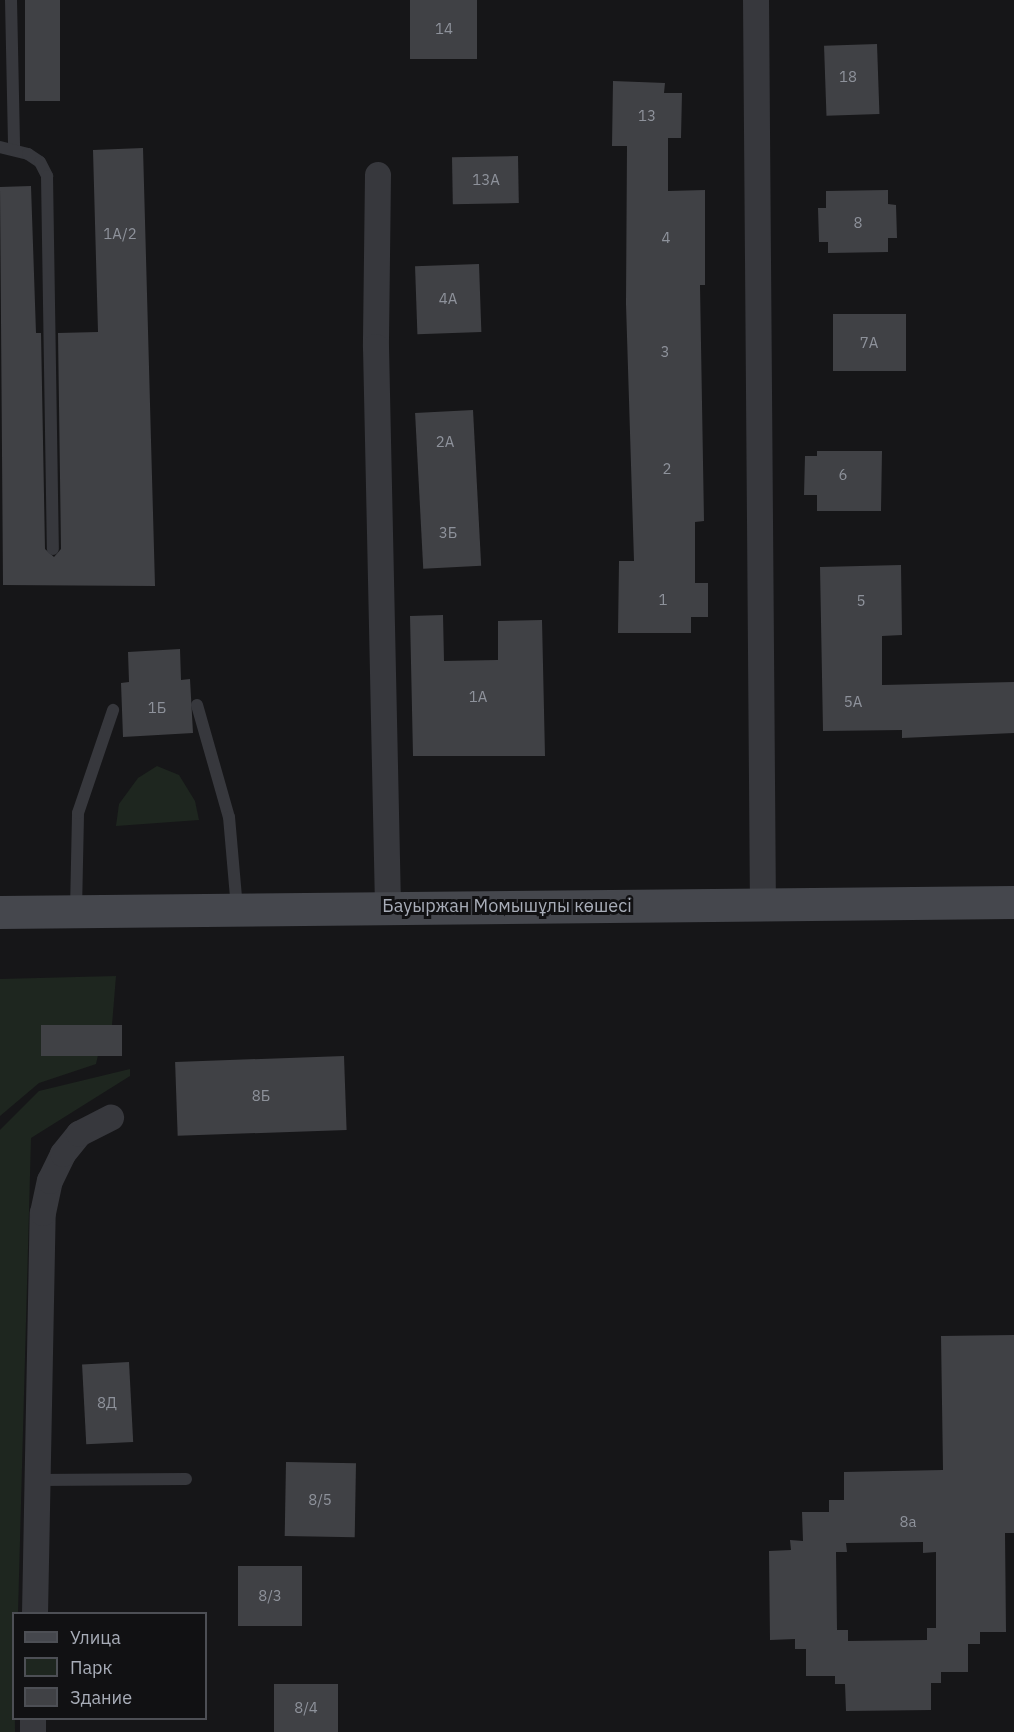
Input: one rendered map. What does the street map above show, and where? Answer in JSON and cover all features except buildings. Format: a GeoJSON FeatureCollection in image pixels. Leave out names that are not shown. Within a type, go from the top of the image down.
{"type":"FeatureCollection","features":[{"type":"Feature","properties":{"kind":"main road","name":"Бауыржан Момышұлы көшесі"},"geometry":{"type":"LineString","coordinates":[[0,912],[1014,902]]}},
{"type":"Feature","properties":{"kind":"street"},"geometry":{"type":"LineString","coordinates":[[756,0],[763,904]]}},
{"type":"Feature","properties":{"kind":"street"},"geometry":{"type":"LineString","coordinates":[[378,175],[376,347],[388,907]]}},
{"type":"Feature","properties":{"kind":"street"},"geometry":{"type":"LineString","coordinates":[[35,1612],[43,1213],[50,1181],[63,1154],[79,1134],[111,1118]]}},
{"type":"Feature","properties":{"kind":"lane"},"geometry":{"type":"LineString","coordinates":[[11,0],[14,149]]}},
{"type":"Feature","properties":{"kind":"lane"},"geometry":{"type":"LineString","coordinates":[[0,147],[14,149],[40,162],[47,176],[53,549]]}},
{"type":"Feature","properties":{"kind":"lane"},"geometry":{"type":"LineString","coordinates":[[197,705],[229,817],[237,909]]}},
{"type":"Feature","properties":{"kind":"lane"},"geometry":{"type":"LineString","coordinates":[[76,911],[78,813],[112,710]]}},
{"type":"Feature","properties":{"kind":"lane"},"geometry":{"type":"LineString","coordinates":[[37,1480],[186,1479]]}},
{"type":"Feature","properties":{"kind":"green space"},"geometry":{"type":"Polygon","coordinates":[[[157,766],[179,775],[195,801],[199,820],[116,826],[119,804],[138,778],[157,766]]]}},
{"type":"Feature","properties":{"kind":"green space"},"geometry":{"type":"Polygon","coordinates":[[[116,976],[112,1025],[41,1026],[41,1056],[98,1055],[96,1064],[39,1083],[0,1116],[0,979],[116,976]]]}},
{"type":"Feature","properties":{"kind":"green space"},"geometry":{"type":"Polygon","coordinates":[[[130,1069],[130,1076],[31,1138],[18,1612],[12,1612],[12,1720],[15,1720],[15,1732],[0,1732],[0,1130],[39,1091],[130,1069]]]}}]}
